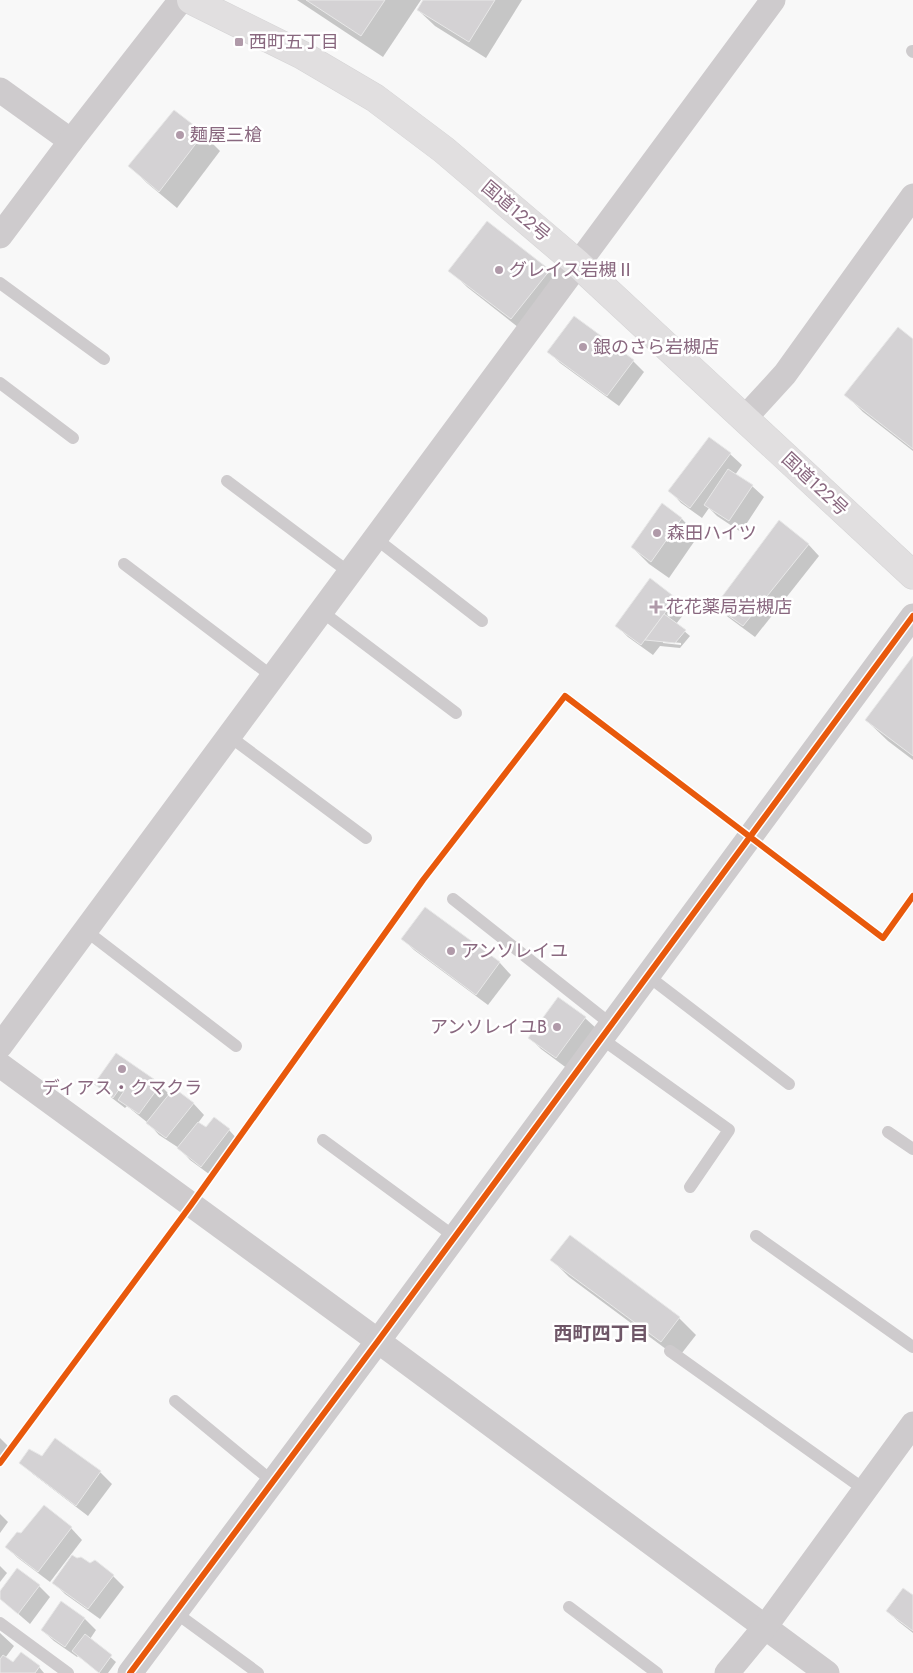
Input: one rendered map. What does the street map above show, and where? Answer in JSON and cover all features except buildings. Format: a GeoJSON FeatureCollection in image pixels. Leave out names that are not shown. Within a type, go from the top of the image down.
{"type":"FeatureCollection","features":[{"type":"Feature","properties":{"kind":"highway","name":"国道122号"},"geometry":{"type":"LineString","coordinates":[[191,0],[302,54],[376,98],[444,150],[578,264],[913,575]]}},
{"type":"Feature","properties":{"kind":"street"},"geometry":{"type":"LineString","coordinates":[[0,236],[71,140],[181,0]]}},
{"type":"Feature","properties":{"kind":"street"},"geometry":{"type":"LineString","coordinates":[[0,1046],[773,0]]}},
{"type":"Feature","properties":{"kind":"street"},"geometry":{"type":"LineString","coordinates":[[0,90],[71,140]]}},
{"type":"Feature","properties":{"kind":"street"},"geometry":{"type":"LineString","coordinates":[[742,415],[753,409],[785,374],[910,206]]}},
{"type":"Feature","properties":{"kind":"street"},"geometry":{"type":"LineString","coordinates":[[130,1673],[607,1032],[913,616]]}},
{"type":"Feature","properties":{"kind":"street"},"geometry":{"type":"LineString","coordinates":[[0,1065],[378,1341],[827,1673]]}},
{"type":"Feature","properties":{"kind":"street"},"geometry":{"type":"LineString","coordinates":[[727,1673],[766,1627],[865,1490],[909,1438]]}},
{"type":"Feature","properties":{"kind":"lane"},"geometry":{"type":"LineString","coordinates":[[0,283],[104,359]]}},
{"type":"Feature","properties":{"kind":"lane"},"geometry":{"type":"LineString","coordinates":[[0,383],[73,438]]}},
{"type":"Feature","properties":{"kind":"lane"},"geometry":{"type":"LineString","coordinates":[[227,480],[350,573]]}},
{"type":"Feature","properties":{"kind":"lane"},"geometry":{"type":"LineString","coordinates":[[375,538],[482,621]]}},
{"type":"Feature","properties":{"kind":"lane"},"geometry":{"type":"LineString","coordinates":[[124,564],[273,677]]}},
{"type":"Feature","properties":{"kind":"lane"},"geometry":{"type":"LineString","coordinates":[[321,612],[456,713]]}},
{"type":"Feature","properties":{"kind":"lane"},"geometry":{"type":"LineString","coordinates":[[229,736],[366,838]]}},
{"type":"Feature","properties":{"kind":"lane"},"geometry":{"type":"LineString","coordinates":[[452,899],[607,1032],[729,1130],[690,1187]]}},
{"type":"Feature","properties":{"kind":"lane"},"geometry":{"type":"LineString","coordinates":[[85,930],[236,1046]]}},
{"type":"Feature","properties":{"kind":"lane"},"geometry":{"type":"LineString","coordinates":[[648,976],[789,1084]]}},
{"type":"Feature","properties":{"kind":"lane"},"geometry":{"type":"LineString","coordinates":[[888,1132],[913,1149]]}},
{"type":"Feature","properties":{"kind":"lane"},"geometry":{"type":"LineString","coordinates":[[323,1140],[455,1237]]}},
{"type":"Feature","properties":{"kind":"lane"},"geometry":{"type":"LineString","coordinates":[[756,1236],[913,1347]]}},
{"type":"Feature","properties":{"kind":"lane"},"geometry":{"type":"LineString","coordinates":[[670,1351],[865,1490]]}},
{"type":"Feature","properties":{"kind":"lane"},"geometry":{"type":"LineString","coordinates":[[175,1400],[273,1482]]}},
{"type":"Feature","properties":{"kind":"lane"},"geometry":{"type":"LineString","coordinates":[[569,1607],[657,1673]]}},
{"type":"Feature","properties":{"kind":"lane"},"geometry":{"type":"LineString","coordinates":[[176,1613],[258,1673]]}},
{"type":"Feature","properties":{"kind":"lane"},"geometry":{"type":"LineString","coordinates":[[0,1623],[68,1673]]}},
{"type":"Feature","properties":{"kind":"cycle path"},"geometry":{"type":"LineString","coordinates":[[130,1673],[378,1341],[913,616]]}},
{"type":"Feature","properties":{"kind":"cycle path"},"geometry":{"type":"LineString","coordinates":[[0,1463],[191,1205],[423,880],[565,696],[883,938],[913,896]]}},
{"type":"Feature","properties":{"kind":"place","name":"西町五丁目"},"geometry":{"type":"Point","coordinates":[239,42]}},
{"type":"Feature","properties":{"kind":"place","name":"麺屋三槍"},"geometry":{"type":"Point","coordinates":[180,135]}},
{"type":"Feature","properties":{"kind":"place","name":"グレイス岩槻Ⅱ"},"geometry":{"type":"Point","coordinates":[499,270]}},
{"type":"Feature","properties":{"kind":"place","name":"銀のさら岩槻店"},"geometry":{"type":"Point","coordinates":[583,347]}},
{"type":"Feature","properties":{"kind":"place","name":"森田ハイツ"},"geometry":{"type":"Point","coordinates":[657,533]}},
{"type":"Feature","properties":{"kind":"place","name":"花花薬局岩槻店"},"geometry":{"type":"Point","coordinates":[656,607]}},
{"type":"Feature","properties":{"kind":"place","name":"アンソレイユ"},"geometry":{"type":"Point","coordinates":[451,951]}},
{"type":"Feature","properties":{"kind":"place","name":"アンソレイユB"},"geometry":{"type":"Point","coordinates":[557,1027]}},
{"type":"Feature","properties":{"kind":"place","name":"ディアス・クマクラ"},"geometry":{"type":"Point","coordinates":[122,1069]}},
{"type":"Feature","properties":{"kind":"district","name":"西町四丁目"},"geometry":{"type":"Point","coordinates":[601,1333]}}]}
